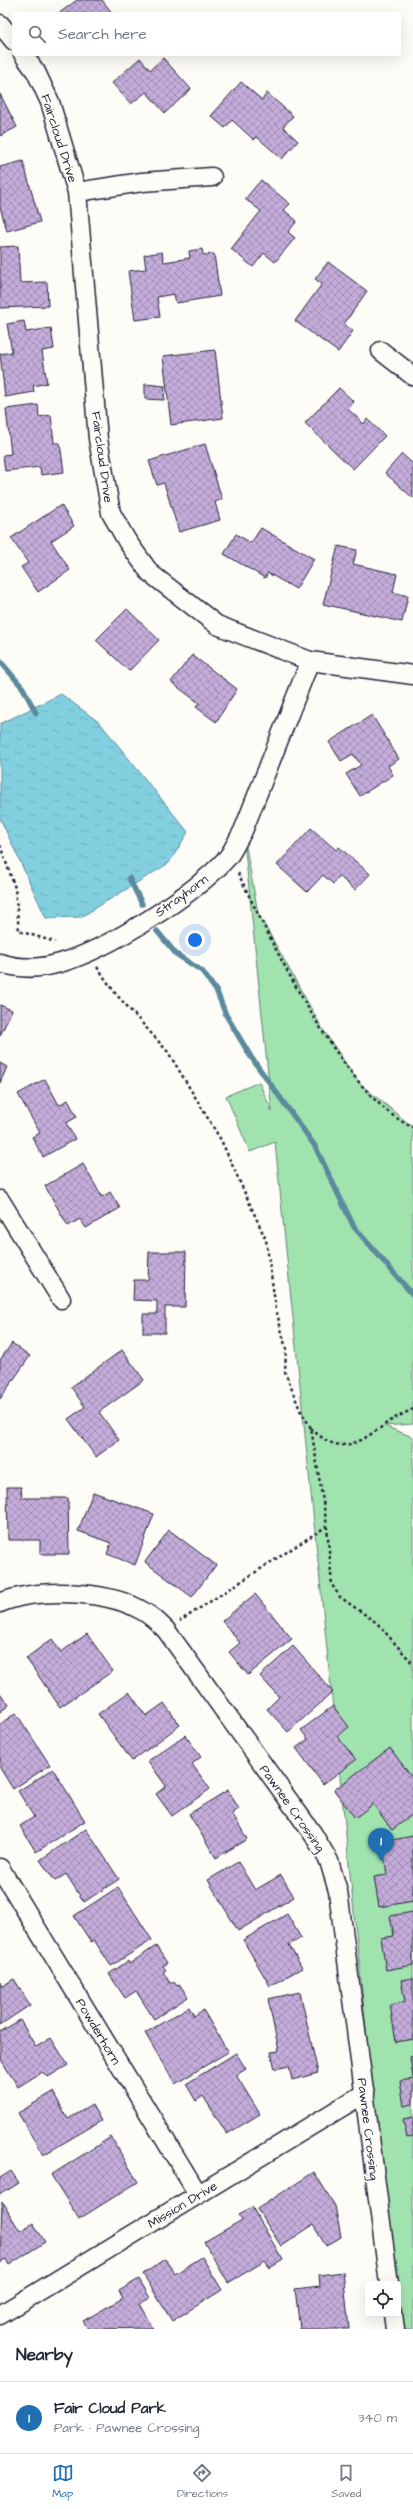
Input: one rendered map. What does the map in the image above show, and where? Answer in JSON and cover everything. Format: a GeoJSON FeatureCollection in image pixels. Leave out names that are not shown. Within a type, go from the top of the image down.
{"type":"FeatureCollection","features":[{"type":"Feature","properties":{"kind":"street"},"geometry":{"type":"LineString","coordinates":[[0,24],[12,39]]}},
{"type":"Feature","properties":{"kind":"street","name":"Faircloud Drive"},"geometry":{"type":"LineString","coordinates":[[24,56],[36,72],[50,102],[77,192],[98,439],[111,513],[127,541],[150,573],[176,596],[217,625],[310,661],[413,675]]}},
{"type":"Feature","properties":{"kind":"street"},"geometry":{"type":"LineString","coordinates":[[77,192],[142,182],[212,177]]}},
{"type":"Feature","properties":{"kind":"street"},"geometry":{"type":"LineString","coordinates":[[381,351],[413,376]]}},
{"type":"Feature","properties":{"kind":"street","name":"Strayhorn"},"geometry":{"type":"LineString","coordinates":[[0,963],[11,967],[43,967],[88,953],[124,934],[201,883],[229,855],[243,831],[310,661]]}},
{"type":"Feature","properties":{"kind":"street"},"geometry":{"type":"LineString","coordinates":[[0,1200],[61,1299]]}},
{"type":"Feature","properties":{"kind":"street","name":"Pawnee Crossing"},"geometry":{"type":"LineString","coordinates":[[0,1603],[13,1598],[48,1594],[96,1596],[139,1608],[151,1616],[166,1630],[313,1834],[329,1861],[338,1891],[389,2281]]}},
{"type":"Feature","properties":{"kind":"street","name":"Powderhorn"},"geometry":{"type":"LineString","coordinates":[[0,1868],[198,2194]]}},
{"type":"Feature","properties":{"kind":"street","name":"Mission Drive"},"geometry":{"type":"LineString","coordinates":[[0,2315],[365,2093]]}},
{"type":"Feature","properties":{"kind":"street"},"geometry":{"type":"LineString","coordinates":[[393,2317],[395,2329]]}},
{"type":"Feature","properties":{"kind":"path"},"geometry":{"type":"LineString","coordinates":[[0,845],[15,888],[19,931],[55,942]]}},
{"type":"Feature","properties":{"kind":"path"},"geometry":{"type":"LineString","coordinates":[[229,855],[276,952],[322,1028],[359,1083],[375,1102],[396,1118],[413,1127]]}},
{"type":"Feature","properties":{"kind":"path"},"geometry":{"type":"LineString","coordinates":[[88,953],[115,993],[168,1052],[221,1140],[266,1240],[276,1309],[286,1349],[285,1372],[300,1410],[311,1428],[330,1444],[340,1446],[351,1444],[362,1441],[383,1426],[413,1409]]}},
{"type":"Feature","properties":{"kind":"path"},"geometry":{"type":"LineString","coordinates":[[311,1428],[326,1526],[332,1585],[340,1597],[377,1623],[413,1664]]}},
{"type":"Feature","properties":{"kind":"path"},"geometry":{"type":"LineString","coordinates":[[166,1630],[326,1526]]}},
{"type":"Feature","properties":{"kind":"green space"},"geometry":{"type":"Polygon","coordinates":[[[243,831],[258,913],[322,1028],[359,1083],[413,1127],[413,1424],[384,1426],[413,1437],[413,2329],[396,2329],[397,2317],[401,2317],[401,2281],[392,2281],[275,1142],[250,1152],[226,1096],[259,1082],[272,1112],[243,831]]]}},
{"type":"Feature","properties":{"kind":"water"},"geometry":{"type":"Polygon","coordinates":[[[61,694],[100,723],[188,832],[169,863],[81,917],[46,918],[0,818],[0,724],[61,694]]]}},
{"type":"Feature","properties":{"kind":"building"},"geometry":{"type":"Polygon","coordinates":[[[77,0],[102,0],[111,12],[61,12],[77,0]]]}},
{"type":"Feature","properties":{"kind":"building"},"geometry":{"type":"Polygon","coordinates":[[[140,58],[150,70],[163,58],[191,89],[165,113],[146,92],[131,104],[112,83],[140,58]]]}},
{"type":"Feature","properties":{"kind":"building"},"geometry":{"type":"Polygon","coordinates":[[[241,82],[262,100],[267,93],[293,116],[283,127],[298,141],[282,159],[257,137],[254,140],[232,120],[225,128],[211,116],[241,82]]]}},
{"type":"Feature","properties":{"kind":"building"},"geometry":{"type":"Polygon","coordinates":[[[0,94],[17,127],[0,136],[0,94]]]}},
{"type":"Feature","properties":{"kind":"building"},"geometry":{"type":"Polygon","coordinates":[[[23,161],[40,222],[7,231],[0,207],[0,167],[23,161]]]}},
{"type":"Feature","properties":{"kind":"building"},"geometry":{"type":"Polygon","coordinates":[[[261,180],[290,204],[284,210],[297,221],[288,232],[295,238],[275,262],[264,253],[253,267],[231,249],[261,211],[245,199],[261,180]]]}},
{"type":"Feature","properties":{"kind":"building"},"geometry":{"type":"Polygon","coordinates":[[[18,246],[20,283],[47,282],[48,306],[0,308],[0,247],[18,246]]]}},
{"type":"Feature","properties":{"kind":"building"},"geometry":{"type":"Polygon","coordinates":[[[202,249],[203,255],[214,254],[220,296],[176,303],[174,294],[157,297],[160,317],[135,320],[128,271],[146,269],[144,255],[162,252],[164,262],[190,258],[189,251],[202,249]]]}},
{"type":"Feature","properties":{"kind":"building"},"geometry":{"type":"Polygon","coordinates":[[[328,262],[367,291],[344,324],[353,331],[338,352],[295,321],[322,284],[315,279],[328,262]]]}},
{"type":"Feature","properties":{"kind":"building"},"geometry":{"type":"Polygon","coordinates":[[[24,321],[26,332],[51,328],[54,349],[42,351],[47,383],[33,386],[34,392],[5,397],[0,354],[12,352],[7,324],[24,321]]]}},
{"type":"Feature","properties":{"kind":"building"},"geometry":{"type":"Polygon","coordinates":[[[215,350],[223,418],[171,425],[163,356],[215,350]]]}},
{"type":"Feature","properties":{"kind":"building"},"geometry":{"type":"Polygon","coordinates":[[[145,384],[165,386],[164,400],[145,399],[145,384]]]}},
{"type":"Feature","properties":{"kind":"building"},"geometry":{"type":"Polygon","coordinates":[[[339,388],[354,402],[348,409],[364,424],[367,419],[385,436],[353,469],[305,423],[339,388]]]}},
{"type":"Feature","properties":{"kind":"building"},"geometry":{"type":"Polygon","coordinates":[[[38,405],[39,417],[51,415],[54,443],[60,443],[64,472],[41,475],[40,467],[5,471],[3,455],[11,454],[6,409],[38,405]]]}},
{"type":"Feature","properties":{"kind":"building"},"geometry":{"type":"Polygon","coordinates":[[[205,444],[222,499],[215,502],[220,520],[179,532],[164,483],[157,485],[149,461],[205,444]]]}},
{"type":"Feature","properties":{"kind":"building"},"geometry":{"type":"Polygon","coordinates":[[[402,454],[413,464],[413,498],[385,473],[402,454]]]}},
{"type":"Feature","properties":{"kind":"building"},"geometry":{"type":"Polygon","coordinates":[[[61,505],[74,526],[51,541],[70,570],[38,592],[21,567],[28,563],[11,538],[61,505]]]}},
{"type":"Feature","properties":{"kind":"building"},"geometry":{"type":"Polygon","coordinates":[[[261,528],[314,559],[296,589],[268,573],[265,578],[224,554],[236,534],[251,543],[261,528]]]}},
{"type":"Feature","properties":{"kind":"building"},"geometry":{"type":"Polygon","coordinates":[[[338,546],[357,550],[353,564],[397,574],[393,592],[408,596],[402,622],[323,604],[338,546]]]}},
{"type":"Feature","properties":{"kind":"building"},"geometry":{"type":"Polygon","coordinates":[[[127,609],[159,640],[129,671],[96,640],[127,609]]]}},
{"type":"Feature","properties":{"kind":"building"},"geometry":{"type":"Polygon","coordinates":[[[192,655],[237,689],[216,722],[196,707],[199,703],[171,682],[192,655]]]}},
{"type":"Feature","properties":{"kind":"building"},"geometry":{"type":"Polygon","coordinates":[[[372,715],[399,759],[388,766],[393,775],[360,796],[346,774],[361,765],[353,754],[341,761],[329,742],[372,715]]]}},
{"type":"Feature","properties":{"kind":"building"},"geometry":{"type":"Polygon","coordinates":[[[311,828],[336,850],[339,847],[370,874],[355,890],[339,876],[333,884],[323,875],[307,892],[277,865],[311,828]]]}},
{"type":"Feature","properties":{"kind":"building"},"geometry":{"type":"Polygon","coordinates":[[[0,1005],[12,1010],[0,1036],[0,1005]]]}},
{"type":"Feature","properties":{"kind":"building"},"geometry":{"type":"Polygon","coordinates":[[[0,1063],[7,1067],[0,1083],[0,1063]]]}},
{"type":"Feature","properties":{"kind":"building"},"geometry":{"type":"Polygon","coordinates":[[[45,1079],[59,1105],[68,1100],[77,1117],[66,1123],[75,1139],[43,1157],[32,1137],[40,1133],[18,1094],[45,1079]]]}},
{"type":"Feature","properties":{"kind":"building"},"geometry":{"type":"Polygon","coordinates":[[[83,1164],[102,1197],[110,1192],[120,1208],[86,1228],[80,1219],[68,1226],[45,1186],[83,1164]]]}},
{"type":"Feature","properties":{"kind":"building"},"geometry":{"type":"Polygon","coordinates":[[[149,1252],[186,1252],[185,1307],[165,1307],[165,1333],[143,1333],[143,1314],[157,1314],[157,1301],[133,1300],[134,1280],[148,1280],[149,1252]]]}},
{"type":"Feature","properties":{"kind":"building"},"geometry":{"type":"Polygon","coordinates":[[[12,1343],[30,1356],[0,1399],[0,1360],[12,1343]]]}},
{"type":"Feature","properties":{"kind":"building"},"geometry":{"type":"Polygon","coordinates":[[[122,1350],[144,1380],[99,1412],[119,1440],[96,1457],[68,1419],[85,1407],[71,1387],[122,1350]]]}},
{"type":"Feature","properties":{"kind":"building"},"geometry":{"type":"Polygon","coordinates":[[[7,1487],[21,1487],[22,1498],[68,1498],[69,1554],[40,1554],[40,1540],[8,1540],[7,1487]]]}},
{"type":"Feature","properties":{"kind":"building"},"geometry":{"type":"Polygon","coordinates":[[[93,1492],[154,1514],[135,1565],[107,1554],[111,1543],[78,1531],[93,1492]]]}},
{"type":"Feature","properties":{"kind":"building"},"geometry":{"type":"Polygon","coordinates":[[[169,1530],[216,1565],[192,1597],[145,1562],[169,1530]]]}},
{"type":"Feature","properties":{"kind":"building"},"geometry":{"type":"Polygon","coordinates":[[[255,1594],[292,1639],[248,1675],[229,1652],[240,1643],[222,1621],[255,1594]]]}},
{"type":"Feature","properties":{"kind":"building"},"geometry":{"type":"Polygon","coordinates":[[[87,1634],[113,1671],[60,1707],[26,1658],[52,1639],[61,1652],[87,1634]]]}},
{"type":"Feature","properties":{"kind":"building"},"geometry":{"type":"Polygon","coordinates":[[[293,1646],[333,1692],[288,1732],[267,1709],[279,1697],[260,1676],[293,1646]]]}},
{"type":"Feature","properties":{"kind":"building"},"geometry":{"type":"Polygon","coordinates":[[[129,1692],[146,1716],[164,1703],[180,1725],[132,1761],[98,1714],[129,1692]]]}},
{"type":"Feature","properties":{"kind":"building"},"geometry":{"type":"Polygon","coordinates":[[[0,1693],[9,1705],[0,1712],[0,1693]]]}},
{"type":"Feature","properties":{"kind":"building"},"geometry":{"type":"Polygon","coordinates":[[[333,1706],[349,1727],[337,1736],[356,1760],[323,1784],[296,1748],[308,1739],[301,1730],[333,1706]]]}},
{"type":"Feature","properties":{"kind":"building"},"geometry":{"type":"Polygon","coordinates":[[[16,1713],[50,1765],[13,1789],[0,1768],[0,1724],[16,1713]]]}},
{"type":"Feature","properties":{"kind":"building"},"geometry":{"type":"Polygon","coordinates":[[[185,1735],[201,1757],[192,1764],[210,1789],[172,1816],[156,1794],[166,1786],[148,1761],[185,1735]]]}},
{"type":"Feature","properties":{"kind":"building"},"geometry":{"type":"Polygon","coordinates":[[[390,1748],[413,1779],[413,1814],[392,1830],[373,1804],[355,1818],[334,1790],[390,1748]]]}},
{"type":"Feature","properties":{"kind":"building"},"geometry":{"type":"Polygon","coordinates":[[[53,1769],[85,1821],[36,1852],[20,1826],[34,1817],[18,1791],[53,1769]]]}},
{"type":"Feature","properties":{"kind":"building"},"geometry":{"type":"Polygon","coordinates":[[[228,1790],[239,1809],[232,1813],[247,1839],[216,1858],[189,1814],[228,1790]]]}},
{"type":"Feature","properties":{"kind":"building"},"geometry":{"type":"Polygon","coordinates":[[[86,1829],[119,1879],[84,1902],[66,1874],[55,1881],[40,1860],[86,1829]]]}},
{"type":"Feature","properties":{"kind":"building"},"geometry":{"type":"Polygon","coordinates":[[[413,1836],[413,1901],[379,1907],[374,1877],[387,1875],[382,1842],[413,1836]]]}},
{"type":"Feature","properties":{"kind":"building"},"geometry":{"type":"Polygon","coordinates":[[[238,1862],[255,1890],[281,1875],[294,1897],[238,1931],[208,1880],[238,1862]]]}},
{"type":"Feature","properties":{"kind":"building"},"geometry":{"type":"Polygon","coordinates":[[[118,1887],[152,1940],[111,1966],[94,1940],[91,1942],[74,1916],[118,1887]]]}},
{"type":"Feature","properties":{"kind":"building"},"geometry":{"type":"Polygon","coordinates":[[[413,1912],[413,1965],[386,1970],[381,1938],[394,1936],[390,1916],[413,1912]]]}},
{"type":"Feature","properties":{"kind":"building"},"geometry":{"type":"Polygon","coordinates":[[[287,1914],[301,1938],[289,1945],[302,1968],[270,1986],[243,1940],[287,1914]]]}},
{"type":"Feature","properties":{"kind":"building"},"geometry":{"type":"Polygon","coordinates":[[[156,1946],[167,1963],[163,1966],[166,1970],[163,1972],[171,1984],[174,1982],[177,1986],[180,1985],[188,1997],[154,2019],[136,1991],[125,1998],[109,1974],[128,1961],[129,1964],[156,1946]]]}},
{"type":"Feature","properties":{"kind":"building"},"geometry":{"type":"Polygon","coordinates":[[[413,1978],[413,2039],[396,2042],[390,2005],[405,2002],[401,1980],[413,1978]]]}},
{"type":"Feature","properties":{"kind":"building"},"geometry":{"type":"Polygon","coordinates":[[[14,1979],[30,2005],[0,2025],[0,1982],[2,1986],[14,1979]]]}},
{"type":"Feature","properties":{"kind":"building"},"geometry":{"type":"Polygon","coordinates":[[[300,1992],[318,2073],[292,2080],[289,2066],[275,2069],[271,2052],[279,2051],[268,1999],[300,1992]]]}},
{"type":"Feature","properties":{"kind":"building"},"geometry":{"type":"Polygon","coordinates":[[[189,2007],[194,2016],[203,2010],[228,2052],[175,2084],[145,2033],[189,2007]]]}},
{"type":"Feature","properties":{"kind":"building"},"geometry":{"type":"Polygon","coordinates":[[[20,2020],[36,2047],[51,2038],[68,2065],[48,2077],[42,2072],[18,2087],[0,2058],[0,2032],[20,2020]]]}},
{"type":"Feature","properties":{"kind":"building"},"geometry":{"type":"Polygon","coordinates":[[[236,2053],[246,2069],[236,2075],[260,2114],[227,2134],[203,2096],[196,2101],[186,2084],[236,2053]]]}},
{"type":"Feature","properties":{"kind":"building"},"geometry":{"type":"Polygon","coordinates":[[[413,2056],[413,2078],[410,2057],[413,2056]]]}},
{"type":"Feature","properties":{"kind":"building"},"geometry":{"type":"Polygon","coordinates":[[[413,2079],[413,2104],[404,2106],[400,2081],[413,2079]]]}},
{"type":"Feature","properties":{"kind":"building"},"geometry":{"type":"Polygon","coordinates":[[[53,2092],[68,2119],[92,2105],[101,2121],[43,2155],[18,2113],[53,2092]]]}},
{"type":"Feature","properties":{"kind":"building"},"geometry":{"type":"Polygon","coordinates":[[[413,2117],[413,2137],[407,2138],[403,2119],[413,2117]]]}},
{"type":"Feature","properties":{"kind":"building"},"geometry":{"type":"Polygon","coordinates":[[[111,2137],[138,2182],[79,2219],[51,2175],[111,2137]]]}},
{"type":"Feature","properties":{"kind":"building"},"geometry":{"type":"Polygon","coordinates":[[[11,2171],[19,2183],[0,2195],[0,2178],[11,2171]]]}},
{"type":"Feature","properties":{"kind":"building"},"geometry":{"type":"Polygon","coordinates":[[[314,2172],[335,2206],[341,2237],[326,2246],[313,2225],[281,2246],[257,2209],[314,2172]]]}},
{"type":"Feature","properties":{"kind":"building"},"geometry":{"type":"Polygon","coordinates":[[[2,2202],[20,2231],[33,2223],[45,2242],[9,2265],[6,2259],[0,2262],[2,2202]]]}},
{"type":"Feature","properties":{"kind":"building"},"geometry":{"type":"Polygon","coordinates":[[[252,2207],[283,2260],[270,2268],[265,2261],[228,2283],[204,2242],[242,2220],[239,2214],[252,2207]]]}},
{"type":"Feature","properties":{"kind":"building"},"geometry":{"type":"Polygon","coordinates":[[[202,2257],[222,2290],[172,2321],[143,2274],[166,2259],[175,2274],[202,2257]]]}},
{"type":"Feature","properties":{"kind":"building"},"geometry":{"type":"Polygon","coordinates":[[[343,2272],[349,2329],[300,2329],[295,2289],[320,2286],[319,2275],[343,2272]]]}},
{"type":"Feature","properties":{"kind":"building"},"geometry":{"type":"Polygon","coordinates":[[[139,2279],[150,2298],[139,2304],[153,2328],[88,2329],[83,2321],[123,2298],[119,2291],[139,2279]]]}},
{"type":"Feature","properties":{"kind":"waterway"},"geometry":{"type":"LineString","coordinates":[[0,661],[23,688],[36,713]]}},
{"type":"Feature","properties":{"kind":"waterway"},"geometry":{"type":"LineString","coordinates":[[129,878],[142,904]]}},
{"type":"Feature","properties":{"kind":"waterway"},"geometry":{"type":"LineString","coordinates":[[157,931],[176,954],[202,971],[217,992],[226,1015],[251,1057],[315,1146],[354,1227],[413,1295]]}},
{"type":"Feature","properties":{"kind":"place","name":"Fair Cloud Park"},"geometry":{"type":"Point","coordinates":[381,1861]}}]}
